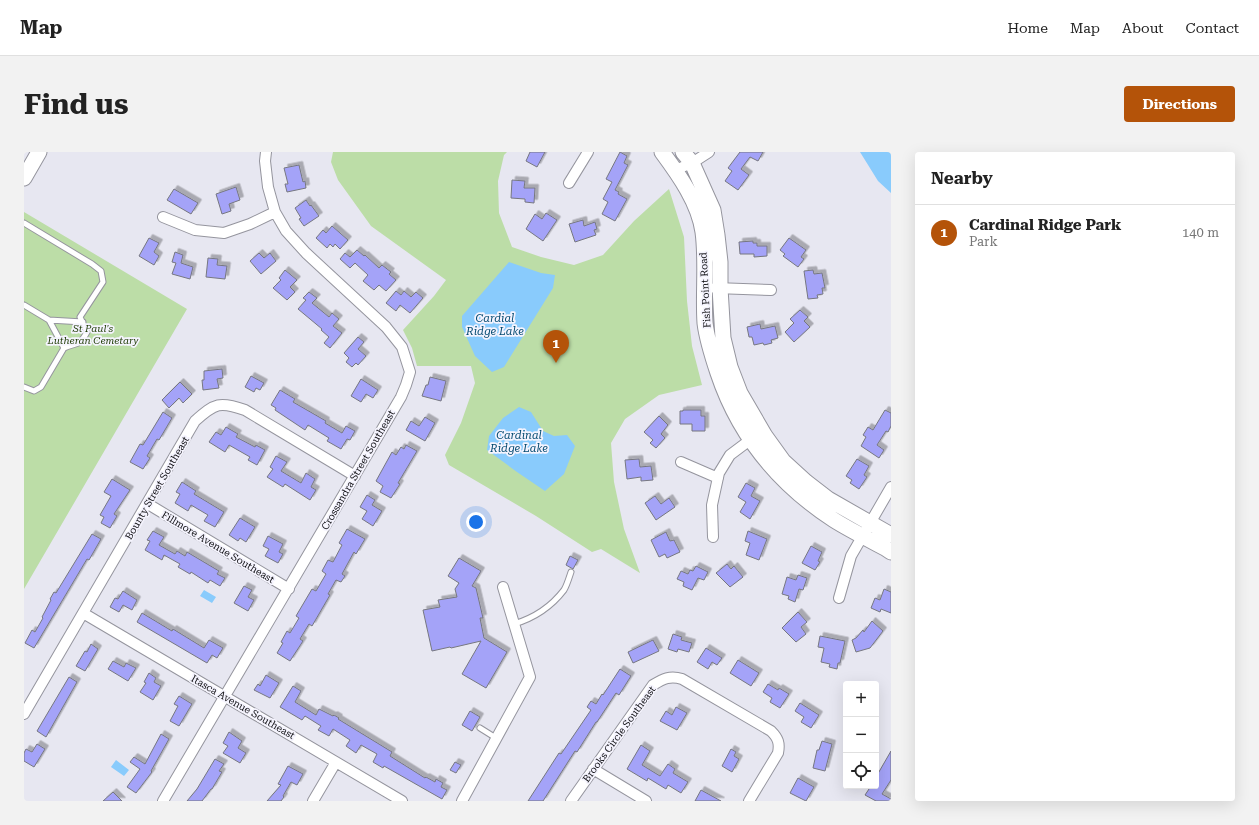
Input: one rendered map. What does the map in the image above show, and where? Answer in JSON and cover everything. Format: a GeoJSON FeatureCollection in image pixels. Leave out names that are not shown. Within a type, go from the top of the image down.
{"type":"FeatureCollection","features":[{"type":"Feature","properties":{"kind":"street"},"geometry":{"type":"LineString","coordinates":[[24,178],[39,152]]}},
{"type":"Feature","properties":{"kind":"street","name":"Crossandra Street Southeast"},"geometry":{"type":"LineString","coordinates":[[163,801],[355,476],[401,396],[410,372],[402,347],[386,327],[306,253],[286,231],[275,212],[268,187],[265,161],[266,152]]}},
{"type":"Feature","properties":{"kind":"street"},"geometry":{"type":"LineString","coordinates":[[569,183],[588,152]]}},
{"type":"Feature","properties":{"kind":"street","name":"Fish Point Road"},"geometry":{"type":"LineString","coordinates":[[662,152],[675,170],[696,207],[703,232],[712,288],[723,338],[730,367],[740,393],[762,431],[784,461],[806,482],[866,529],[891,552]]}},
{"type":"Feature","properties":{"kind":"street"},"geometry":{"type":"LineString","coordinates":[[675,170],[687,158],[709,152]]}},
{"type":"Feature","properties":{"kind":"street","name":"Fish Point Road"},"geometry":{"type":"LineString","coordinates":[[687,158],[713,210],[720,262],[712,288],[705,325],[724,389],[732,408],[750,440],[773,470],[798,493],[836,521],[891,535]]}},
{"type":"Feature","properties":{"kind":"street"},"geometry":{"type":"LineString","coordinates":[[163,217],[195,230],[224,233],[250,224],[275,212]]}},
{"type":"Feature","properties":{"kind":"street"},"geometry":{"type":"LineString","coordinates":[[712,288],[771,290]]}},
{"type":"Feature","properties":{"kind":"street","name":"Bounty Street Southeast"},"geometry":{"type":"LineString","coordinates":[[24,714],[148,504],[195,421],[216,405],[230,405],[245,410],[355,476]]}},
{"type":"Feature","properties":{"kind":"street"},"geometry":{"type":"LineString","coordinates":[[713,537],[712,505],[719,473],[730,455],[750,440]]}},
{"type":"Feature","properties":{"kind":"street"},"geometry":{"type":"LineString","coordinates":[[681,462],[718,478]]}},
{"type":"Feature","properties":{"kind":"street"},"geometry":{"type":"LineString","coordinates":[[839,598],[851,556],[891,487]]}},
{"type":"Feature","properties":{"kind":"street","name":"Fillmore Avenue Southeast"},"geometry":{"type":"LineString","coordinates":[[148,504],[289,589]]}},
{"type":"Feature","properties":{"kind":"street"},"geometry":{"type":"LineString","coordinates":[[462,801],[530,677],[503,587]]}},
{"type":"Feature","properties":{"kind":"street","name":"Itasca Avenue Southeast"},"geometry":{"type":"LineString","coordinates":[[83,613],[402,801]]}},
{"type":"Feature","properties":{"kind":"street","name":"Brooks Circle Southeast"},"geometry":{"type":"LineString","coordinates":[[571,801],[653,685],[663,678],[674,676],[682,679],[771,731],[779,740],[778,753],[749,801]]}},
{"type":"Feature","properties":{"kind":"street"},"geometry":{"type":"LineString","coordinates":[[313,801],[336,762]]}},
{"type":"Feature","properties":{"kind":"street"},"geometry":{"type":"LineString","coordinates":[[593,769],[646,801]]}},
{"type":"Feature","properties":{"kind":"lane"},"geometry":{"type":"LineString","coordinates":[[24,223],[92,264],[101,271],[103,282],[80,317],[87,332],[83,340],[76,345],[64,348],[41,387],[34,391],[24,387]]}},
{"type":"Feature","properties":{"kind":"lane"},"geometry":{"type":"LineString","coordinates":[[24,305],[49,320],[83,322]]}},
{"type":"Feature","properties":{"kind":"lane"},"geometry":{"type":"LineString","coordinates":[[49,320],[64,348]]}},
{"type":"Feature","properties":{"kind":"lane"},"geometry":{"type":"LineString","coordinates":[[514,624],[528,620],[547,607],[564,589],[571,572]]}},
{"type":"Feature","properties":{"kind":"lane"},"geometry":{"type":"LineString","coordinates":[[480,728],[496,738]]}},
{"type":"Feature","properties":{"kind":"green space"},"geometry":{"type":"Polygon","coordinates":[[[333,152],[507,152],[504,155],[498,181],[499,213],[512,247],[541,257],[574,265],[603,255],[634,221],[669,189],[684,237],[687,301],[692,346],[702,385],[659,395],[625,419],[611,443],[614,482],[624,529],[640,573],[601,549],[592,552],[536,516],[449,465],[445,455],[461,423],[475,383],[471,366],[417,366],[412,348],[403,330],[434,296],[446,280],[371,226],[338,180],[331,162],[333,152]]]}},
{"type":"Feature","properties":{"kind":"green space","name":"St Paul's Lutheran Cemetary"},"geometry":{"type":"Polygon","coordinates":[[[24,212],[187,309],[24,589],[24,212]]]}},
{"type":"Feature","properties":{"kind":"water"},"geometry":{"type":"Polygon","coordinates":[[[860,152],[891,152],[891,193],[878,181],[860,152]]]}},
{"type":"Feature","properties":{"kind":"water","name":"Cardial Ridge Lake"},"geometry":{"type":"Polygon","coordinates":[[[509,262],[541,273],[555,275],[553,288],[504,367],[492,372],[475,356],[462,327],[462,316],[509,262]]]}},
{"type":"Feature","properties":{"kind":"water","name":"Cardinal Ridge Lake"},"geometry":{"type":"Polygon","coordinates":[[[519,407],[531,412],[543,431],[554,436],[567,435],[575,446],[564,474],[545,491],[487,450],[489,436],[503,418],[519,407]]]}},
{"type":"Feature","properties":{"kind":"water"},"geometry":{"type":"Polygon","coordinates":[[[204,590],[216,597],[212,603],[200,596],[204,590]]]}},
{"type":"Feature","properties":{"kind":"water"},"geometry":{"type":"Polygon","coordinates":[[[116,760],[129,770],[124,776],[111,767],[116,760]]]}},
{"type":"Feature","properties":{"kind":"building"},"geometry":{"type":"Polygon","coordinates":[[[530,152],[545,152],[537,167],[526,161],[530,152]]]}},
{"type":"Feature","properties":{"kind":"building"},"geometry":{"type":"Polygon","coordinates":[[[620,152],[627,156],[624,163],[628,165],[615,190],[619,192],[618,194],[627,199],[615,221],[602,214],[608,202],[603,199],[612,182],[606,179],[620,152]]]}},
{"type":"Feature","properties":{"kind":"building"},"geometry":{"type":"Polygon","coordinates":[[[740,152],[763,152],[758,161],[750,157],[741,169],[749,175],[738,190],[725,181],[732,171],[728,168],[740,152]]]}},
{"type":"Feature","properties":{"kind":"building"},"geometry":{"type":"Polygon","coordinates":[[[299,165],[306,188],[287,192],[285,184],[288,184],[284,168],[299,165]]]}},
{"type":"Feature","properties":{"kind":"building"},"geometry":{"type":"Polygon","coordinates":[[[512,180],[525,181],[524,188],[535,188],[534,203],[525,202],[525,199],[511,198],[512,180]]]}},
{"type":"Feature","properties":{"kind":"building"},"geometry":{"type":"Polygon","coordinates":[[[236,187],[240,200],[229,204],[231,211],[222,214],[216,194],[236,187]]]}},
{"type":"Feature","properties":{"kind":"building"},"geometry":{"type":"Polygon","coordinates":[[[174,189],[198,203],[191,214],[167,200],[174,189]]]}},
{"type":"Feature","properties":{"kind":"building"},"geometry":{"type":"Polygon","coordinates":[[[306,200],[319,216],[304,226],[299,219],[301,218],[295,208],[306,200]]]}},
{"type":"Feature","properties":{"kind":"building"},"geometry":{"type":"Polygon","coordinates":[[[546,213],[557,220],[543,241],[526,229],[535,214],[542,219],[546,213]]]}},
{"type":"Feature","properties":{"kind":"building"},"geometry":{"type":"Polygon","coordinates":[[[583,220],[584,226],[595,222],[597,229],[594,230],[596,235],[575,242],[569,224],[583,220]]]}},
{"type":"Feature","properties":{"kind":"building"},"geometry":{"type":"Polygon","coordinates":[[[332,226],[348,240],[340,249],[335,244],[333,247],[330,244],[327,248],[316,238],[323,230],[326,233],[332,226]]]}},
{"type":"Feature","properties":{"kind":"building"},"geometry":{"type":"Polygon","coordinates":[[[149,238],[159,243],[154,252],[159,256],[154,265],[139,256],[149,238]]]}},
{"type":"Feature","properties":{"kind":"building"},"geometry":{"type":"Polygon","coordinates":[[[789,238],[806,250],[801,257],[804,259],[798,267],[783,256],[785,254],[780,250],[789,238]]]}},
{"type":"Feature","properties":{"kind":"building"},"geometry":{"type":"Polygon","coordinates":[[[753,241],[753,243],[757,243],[757,246],[767,246],[767,256],[754,257],[754,254],[740,254],[739,242],[753,241]]]}},
{"type":"Feature","properties":{"kind":"building"},"geometry":{"type":"Polygon","coordinates":[[[357,250],[379,268],[382,265],[391,272],[389,274],[396,280],[386,291],[379,285],[374,290],[363,281],[368,275],[355,263],[350,268],[340,259],[345,253],[350,257],[357,250]]]}},
{"type":"Feature","properties":{"kind":"building"},"geometry":{"type":"Polygon","coordinates":[[[175,252],[183,255],[181,263],[193,267],[190,279],[172,274],[176,263],[172,262],[175,252]]]}},
{"type":"Feature","properties":{"kind":"building"},"geometry":{"type":"Polygon","coordinates":[[[259,253],[264,258],[270,253],[276,261],[261,274],[250,261],[259,253]]]}},
{"type":"Feature","properties":{"kind":"building"},"geometry":{"type":"Polygon","coordinates":[[[208,258],[218,259],[217,265],[227,266],[225,279],[206,277],[208,258]]]}},
{"type":"Feature","properties":{"kind":"building"},"geometry":{"type":"Polygon","coordinates":[[[285,270],[297,280],[290,287],[295,292],[287,300],[273,288],[281,280],[279,278],[285,270]]]}},
{"type":"Feature","properties":{"kind":"building"},"geometry":{"type":"Polygon","coordinates":[[[813,270],[814,274],[822,273],[825,288],[822,288],[823,294],[817,295],[818,298],[808,299],[804,271],[813,270]]]}},
{"type":"Feature","properties":{"kind":"building"},"geometry":{"type":"Polygon","coordinates":[[[396,291],[401,295],[404,291],[411,297],[416,292],[423,298],[410,313],[400,305],[396,311],[386,303],[396,291]]]}},
{"type":"Feature","properties":{"kind":"building"},"geometry":{"type":"Polygon","coordinates":[[[309,292],[317,298],[312,303],[329,317],[332,313],[339,319],[333,326],[342,333],[330,348],[324,343],[329,337],[321,330],[322,329],[298,309],[306,300],[303,298],[309,292]]]}},
{"type":"Feature","properties":{"kind":"building"},"geometry":{"type":"Polygon","coordinates":[[[800,310],[808,317],[804,321],[810,327],[794,342],[785,332],[794,323],[790,319],[800,310]]]}},
{"type":"Feature","properties":{"kind":"building"},"geometry":{"type":"Polygon","coordinates":[[[760,324],[761,329],[775,326],[778,338],[771,340],[772,343],[754,345],[752,337],[749,337],[747,327],[760,324]]]}},
{"type":"Feature","properties":{"kind":"building"},"geometry":{"type":"Polygon","coordinates":[[[358,337],[364,342],[358,349],[366,356],[358,365],[356,363],[352,367],[346,362],[349,358],[344,353],[358,337]]]}},
{"type":"Feature","properties":{"kind":"building"},"geometry":{"type":"Polygon","coordinates":[[[222,369],[223,378],[217,379],[219,388],[203,390],[202,380],[204,380],[204,371],[222,369]]]}},
{"type":"Feature","properties":{"kind":"building"},"geometry":{"type":"Polygon","coordinates":[[[251,376],[264,383],[260,390],[256,388],[254,392],[245,387],[251,376]]]}},
{"type":"Feature","properties":{"kind":"building"},"geometry":{"type":"Polygon","coordinates":[[[430,377],[446,381],[441,401],[422,396],[426,385],[428,385],[430,377]]]}},
{"type":"Feature","properties":{"kind":"building"},"geometry":{"type":"Polygon","coordinates":[[[361,379],[378,390],[373,398],[366,394],[361,402],[351,396],[361,379]]]}},
{"type":"Feature","properties":{"kind":"building"},"geometry":{"type":"Polygon","coordinates":[[[180,382],[192,394],[183,403],[179,398],[169,408],[162,400],[180,382]]]}},
{"type":"Feature","properties":{"kind":"building"},"geometry":{"type":"Polygon","coordinates":[[[280,390],[295,399],[293,402],[326,421],[325,423],[342,433],[346,426],[355,431],[350,440],[347,439],[341,449],[327,441],[329,438],[308,425],[305,430],[275,410],[276,408],[271,405],[280,390]]]}},
{"type":"Feature","properties":{"kind":"building"},"geometry":{"type":"Polygon","coordinates":[[[701,410],[701,416],[705,416],[705,431],[692,431],[692,424],[680,424],[680,411],[701,410]]]}},
{"type":"Feature","properties":{"kind":"building"},"geometry":{"type":"Polygon","coordinates":[[[885,410],[891,413],[891,426],[877,445],[884,450],[879,458],[861,446],[866,437],[863,435],[868,427],[873,430],[885,410]]]}},
{"type":"Feature","properties":{"kind":"building"},"geometry":{"type":"Polygon","coordinates":[[[163,412],[172,418],[159,440],[157,439],[147,456],[150,458],[143,469],[130,462],[140,444],[143,445],[163,412]]]}},
{"type":"Feature","properties":{"kind":"building"},"geometry":{"type":"Polygon","coordinates":[[[659,416],[668,425],[661,434],[665,438],[656,448],[650,443],[653,440],[644,432],[659,416]]]}},
{"type":"Feature","properties":{"kind":"building"},"geometry":{"type":"Polygon","coordinates":[[[425,417],[435,423],[425,441],[406,430],[411,421],[419,426],[425,417]]]}},
{"type":"Feature","properties":{"kind":"building"},"geometry":{"type":"Polygon","coordinates":[[[226,427],[238,434],[236,437],[255,447],[256,445],[265,450],[257,465],[248,460],[250,457],[229,445],[225,452],[209,442],[216,432],[221,435],[226,427]]]}},
{"type":"Feature","properties":{"kind":"building"},"geometry":{"type":"Polygon","coordinates":[[[406,445],[417,451],[391,498],[380,492],[383,486],[376,481],[392,452],[396,455],[401,447],[404,449],[406,445]]]}},
{"type":"Feature","properties":{"kind":"building"},"geometry":{"type":"Polygon","coordinates":[[[276,456],[287,462],[281,471],[301,483],[306,473],[315,479],[311,487],[316,490],[310,500],[285,484],[283,487],[267,477],[273,469],[270,467],[276,456]]]}},
{"type":"Feature","properties":{"kind":"building"},"geometry":{"type":"Polygon","coordinates":[[[639,459],[640,467],[651,466],[653,480],[641,481],[641,477],[627,479],[625,460],[639,459]]]}},
{"type":"Feature","properties":{"kind":"building"},"geometry":{"type":"Polygon","coordinates":[[[857,459],[869,466],[864,475],[867,477],[859,489],[850,483],[852,480],[846,476],[857,459]]]}},
{"type":"Feature","properties":{"kind":"building"},"geometry":{"type":"Polygon","coordinates":[[[112,479],[130,490],[114,514],[117,516],[110,528],[101,523],[104,517],[100,515],[111,496],[104,492],[112,479]]]}},
{"type":"Feature","properties":{"kind":"building"},"geometry":{"type":"Polygon","coordinates":[[[182,482],[196,491],[194,494],[224,512],[215,527],[204,521],[208,515],[191,505],[188,511],[175,503],[180,494],[176,492],[182,482]]]}},
{"type":"Feature","properties":{"kind":"building"},"geometry":{"type":"Polygon","coordinates":[[[746,483],[755,488],[751,496],[760,501],[750,519],[740,512],[746,502],[738,497],[746,483]]]}},
{"type":"Feature","properties":{"kind":"building"},"geometry":{"type":"Polygon","coordinates":[[[367,495],[375,500],[372,505],[382,511],[373,526],[362,519],[367,511],[360,507],[367,495]]]}},
{"type":"Feature","properties":{"kind":"building"},"geometry":{"type":"Polygon","coordinates":[[[655,496],[661,504],[669,498],[675,507],[656,520],[645,503],[655,496]]]}},
{"type":"Feature","properties":{"kind":"building"},"geometry":{"type":"Polygon","coordinates":[[[240,518],[255,527],[246,542],[240,538],[238,541],[229,535],[240,518]]]}},
{"type":"Feature","properties":{"kind":"building"},"geometry":{"type":"Polygon","coordinates":[[[347,529],[365,539],[356,554],[354,552],[342,574],[345,576],[341,582],[336,580],[328,594],[330,595],[312,626],[309,624],[300,639],[303,641],[290,661],[277,653],[283,643],[281,642],[287,631],[290,633],[299,618],[296,616],[312,589],[316,591],[326,574],[322,571],[328,560],[333,562],[342,545],[339,543],[347,529]]]}},
{"type":"Feature","properties":{"kind":"building"},"geometry":{"type":"Polygon","coordinates":[[[153,531],[164,537],[159,545],[175,554],[177,551],[185,556],[187,552],[219,571],[217,574],[225,578],[220,586],[210,580],[208,583],[191,572],[190,574],[178,567],[180,564],[164,555],[162,560],[145,550],[150,541],[147,540],[153,531]]]}},
{"type":"Feature","properties":{"kind":"building"},"geometry":{"type":"Polygon","coordinates":[[[748,531],[767,539],[759,560],[746,555],[750,543],[745,541],[748,531]]]}},
{"type":"Feature","properties":{"kind":"building"},"geometry":{"type":"Polygon","coordinates":[[[666,532],[670,541],[674,540],[680,552],[667,558],[665,554],[659,557],[651,540],[666,532]]]}},
{"type":"Feature","properties":{"kind":"building"},"geometry":{"type":"Polygon","coordinates":[[[92,534],[101,539],[89,560],[87,559],[34,648],[25,643],[32,630],[35,632],[43,618],[42,617],[54,592],[56,593],[92,534]]]}},
{"type":"Feature","properties":{"kind":"building"},"geometry":{"type":"Polygon","coordinates":[[[268,536],[283,544],[279,552],[283,554],[278,563],[265,556],[269,549],[263,546],[268,536]]]}},
{"type":"Feature","properties":{"kind":"building"},"geometry":{"type":"Polygon","coordinates":[[[811,546],[822,552],[818,561],[820,562],[815,570],[802,563],[811,546]]]}},
{"type":"Feature","properties":{"kind":"building"},"geometry":{"type":"Polygon","coordinates":[[[570,556],[578,560],[573,569],[566,565],[570,556]]]}},
{"type":"Feature","properties":{"kind":"building"},"geometry":{"type":"Polygon","coordinates":[[[459,558],[481,571],[472,586],[476,588],[483,618],[480,618],[484,638],[507,652],[486,688],[462,674],[481,641],[432,651],[423,610],[440,607],[438,600],[457,597],[455,589],[459,583],[448,576],[459,558]]]}},
{"type":"Feature","properties":{"kind":"building"},"geometry":{"type":"Polygon","coordinates":[[[727,564],[731,569],[734,566],[743,577],[730,587],[716,573],[727,564]]]}},
{"type":"Feature","properties":{"kind":"building"},"geometry":{"type":"Polygon","coordinates":[[[696,566],[708,572],[704,580],[698,578],[692,590],[683,586],[684,582],[677,579],[681,571],[688,574],[690,570],[693,571],[696,566]]]}},
{"type":"Feature","properties":{"kind":"building"},"geometry":{"type":"Polygon","coordinates":[[[798,575],[807,578],[803,590],[799,589],[795,602],[788,599],[789,596],[782,594],[787,577],[796,580],[798,575]]]}},
{"type":"Feature","properties":{"kind":"building"},"geometry":{"type":"Polygon","coordinates":[[[244,586],[252,590],[248,597],[254,600],[248,611],[234,603],[244,586]]]}},
{"type":"Feature","properties":{"kind":"building"},"geometry":{"type":"Polygon","coordinates":[[[884,589],[891,592],[891,613],[881,609],[880,612],[871,608],[875,598],[880,600],[884,589]]]}},
{"type":"Feature","properties":{"kind":"building"},"geometry":{"type":"Polygon","coordinates":[[[123,591],[137,600],[132,610],[123,605],[119,612],[110,607],[115,598],[118,599],[123,591]]]}},
{"type":"Feature","properties":{"kind":"building"},"geometry":{"type":"Polygon","coordinates":[[[798,612],[807,622],[801,627],[806,634],[796,642],[782,628],[798,612]]]}},
{"type":"Feature","properties":{"kind":"building"},"geometry":{"type":"Polygon","coordinates":[[[142,613],[172,631],[173,629],[204,648],[209,640],[223,648],[217,658],[212,655],[207,663],[137,622],[142,613]]]}},
{"type":"Feature","properties":{"kind":"building"},"geometry":{"type":"Polygon","coordinates":[[[872,621],[883,631],[870,648],[856,652],[852,640],[856,638],[863,630],[864,632],[872,621]]]}},
{"type":"Feature","properties":{"kind":"building"},"geometry":{"type":"Polygon","coordinates":[[[673,634],[682,637],[681,640],[692,643],[689,652],[678,649],[677,652],[668,649],[673,634]]]}},
{"type":"Feature","properties":{"kind":"building"},"geometry":{"type":"Polygon","coordinates":[[[820,636],[845,641],[840,663],[838,663],[837,669],[829,667],[830,664],[821,662],[824,648],[818,647],[820,636]]]}},
{"type":"Feature","properties":{"kind":"building"},"geometry":{"type":"Polygon","coordinates":[[[653,640],[659,651],[633,663],[628,652],[653,640]]]}},
{"type":"Feature","properties":{"kind":"building"},"geometry":{"type":"Polygon","coordinates":[[[91,644],[98,649],[85,671],[76,666],[85,651],[87,652],[91,644]]]}},
{"type":"Feature","properties":{"kind":"building"},"geometry":{"type":"Polygon","coordinates":[[[706,648],[722,658],[717,665],[712,662],[708,669],[697,662],[706,648]]]}},
{"type":"Feature","properties":{"kind":"building"},"geometry":{"type":"Polygon","coordinates":[[[738,660],[759,673],[751,686],[730,673],[738,660]]]}},
{"type":"Feature","properties":{"kind":"building"},"geometry":{"type":"Polygon","coordinates":[[[113,661],[124,667],[126,663],[136,668],[128,681],[108,669],[113,661]]]}},
{"type":"Feature","properties":{"kind":"building"},"geometry":{"type":"Polygon","coordinates":[[[620,669],[631,676],[619,695],[616,693],[577,752],[575,751],[543,801],[528,801],[559,753],[561,754],[591,710],[587,707],[591,701],[596,704],[620,669]]]}},
{"type":"Feature","properties":{"kind":"building"},"geometry":{"type":"Polygon","coordinates":[[[149,673],[156,678],[154,682],[161,686],[153,700],[140,692],[146,683],[144,682],[149,673]]]}},
{"type":"Feature","properties":{"kind":"building"},"geometry":{"type":"Polygon","coordinates":[[[266,675],[279,683],[270,698],[254,690],[258,684],[260,686],[266,675]]]}},
{"type":"Feature","properties":{"kind":"building"},"geometry":{"type":"Polygon","coordinates":[[[69,677],[77,682],[46,737],[37,731],[69,677]]]}},
{"type":"Feature","properties":{"kind":"building"},"geometry":{"type":"Polygon","coordinates":[[[768,684],[789,694],[780,708],[770,702],[772,698],[763,692],[768,684]]]}},
{"type":"Feature","properties":{"kind":"building"},"geometry":{"type":"Polygon","coordinates":[[[293,686],[301,691],[295,702],[316,715],[319,709],[333,716],[334,715],[339,718],[338,719],[392,752],[390,756],[425,778],[426,777],[435,782],[436,779],[443,783],[441,787],[447,790],[442,799],[384,766],[383,768],[373,762],[377,754],[361,745],[356,753],[346,746],[350,740],[333,729],[329,736],[318,730],[321,726],[305,716],[302,720],[280,707],[293,686]]]}},
{"type":"Feature","properties":{"kind":"building"},"geometry":{"type":"Polygon","coordinates":[[[179,696],[192,704],[179,726],[170,721],[178,706],[174,704],[179,696]]]}},
{"type":"Feature","properties":{"kind":"building"},"geometry":{"type":"Polygon","coordinates":[[[800,703],[819,715],[811,728],[801,722],[804,717],[795,711],[800,703]]]}},
{"type":"Feature","properties":{"kind":"building"},"geometry":{"type":"Polygon","coordinates":[[[676,707],[687,713],[677,730],[660,721],[666,711],[672,715],[676,707]]]}},
{"type":"Feature","properties":{"kind":"building"},"geometry":{"type":"Polygon","coordinates":[[[470,711],[480,717],[472,731],[462,725],[470,711]]]}},
{"type":"Feature","properties":{"kind":"building"},"geometry":{"type":"Polygon","coordinates":[[[229,732],[242,741],[238,748],[246,753],[240,763],[223,753],[228,746],[223,743],[229,732]]]}},
{"type":"Feature","properties":{"kind":"building"},"geometry":{"type":"Polygon","coordinates":[[[161,734],[169,739],[151,771],[152,772],[136,793],[127,787],[140,769],[130,762],[134,757],[145,764],[161,734]]]}},
{"type":"Feature","properties":{"kind":"building"},"geometry":{"type":"Polygon","coordinates":[[[822,741],[832,744],[825,771],[813,768],[817,750],[819,750],[822,741]]]}},
{"type":"Feature","properties":{"kind":"building"},"geometry":{"type":"Polygon","coordinates":[[[37,744],[45,749],[34,767],[24,761],[24,753],[26,749],[32,752],[37,744]]]}},
{"type":"Feature","properties":{"kind":"building"},"geometry":{"type":"Polygon","coordinates":[[[641,745],[650,751],[642,765],[660,776],[668,764],[675,769],[673,773],[688,782],[681,793],[668,785],[666,789],[648,778],[647,781],[627,769],[641,745]]]}},
{"type":"Feature","properties":{"kind":"building"},"geometry":{"type":"Polygon","coordinates":[[[731,749],[736,752],[734,756],[739,759],[732,772],[722,766],[731,749]]]}},
{"type":"Feature","properties":{"kind":"building"},"geometry":{"type":"Polygon","coordinates":[[[891,751],[891,780],[882,794],[891,799],[891,801],[876,801],[865,795],[869,789],[879,789],[879,772],[891,751]]]}},
{"type":"Feature","properties":{"kind":"building"},"geometry":{"type":"Polygon","coordinates":[[[215,759],[224,764],[219,771],[222,772],[212,789],[202,801],[187,801],[197,789],[215,759]]]}},
{"type":"Feature","properties":{"kind":"building"},"geometry":{"type":"Polygon","coordinates":[[[455,762],[461,765],[456,773],[450,770],[455,762]]]}},
{"type":"Feature","properties":{"kind":"building"},"geometry":{"type":"Polygon","coordinates":[[[288,766],[303,774],[297,785],[291,782],[281,801],[267,801],[281,785],[278,784],[288,766]]]}},
{"type":"Feature","properties":{"kind":"building"},"geometry":{"type":"Polygon","coordinates":[[[798,778],[814,787],[806,801],[790,793],[798,778]]]}},
{"type":"Feature","properties":{"kind":"building"},"geometry":{"type":"Polygon","coordinates":[[[701,790],[721,801],[695,801],[701,790]]]}},
{"type":"Feature","properties":{"kind":"building"},"geometry":{"type":"Polygon","coordinates":[[[113,792],[122,801],[103,801],[113,792]]]}},
{"type":"Feature","properties":{"kind":"place","name":"Cardinal Ridge Park"},"geometry":{"type":"Point","coordinates":[556,363]}}]}
